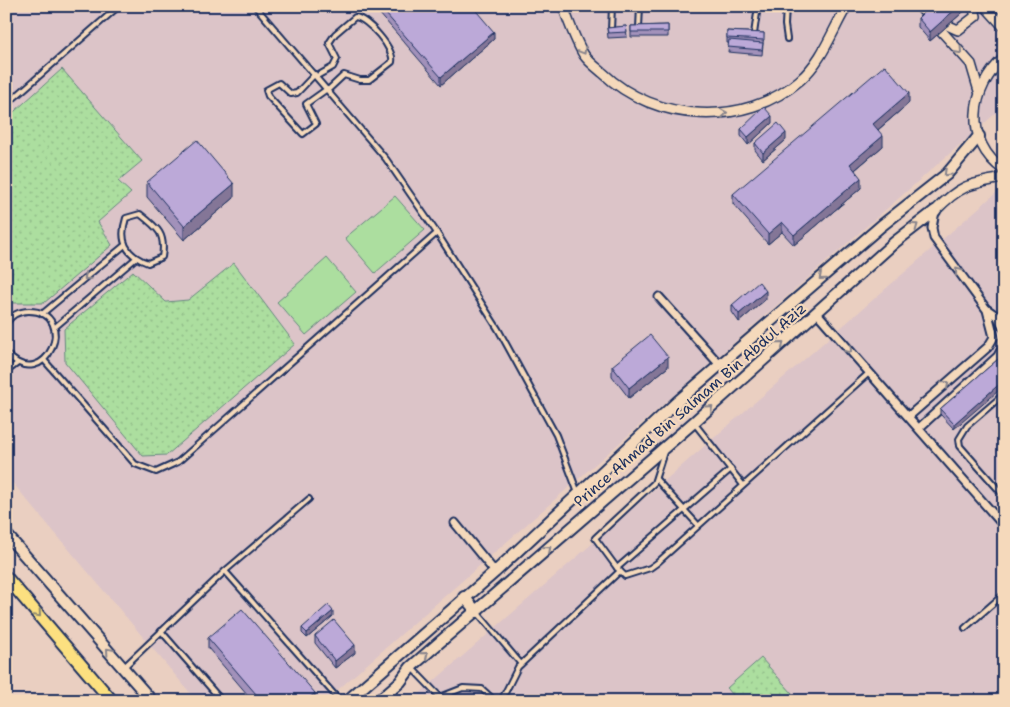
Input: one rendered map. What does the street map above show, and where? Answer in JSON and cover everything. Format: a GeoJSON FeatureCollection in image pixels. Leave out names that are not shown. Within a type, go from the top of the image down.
{"type":"FeatureCollection","features":[{"type":"Feature","properties":{"kind":"main road","name":"Prince Ahmad Bin Salmam Bin Abdul Aziz"},"geometry":{"type":"LineString","coordinates":[[347,701],[579,496],[677,402],[881,226],[948,174],[978,136]]}},
{"type":"Feature","properties":{"kind":"main road","name":"Prince Ahmad Bin Salmam Bin Abdul Aziz"},"geometry":{"type":"LineString","coordinates":[[378,701],[400,682],[412,667],[694,422],[900,238],[935,211]]}},
{"type":"Feature","properties":{"kind":"main road"},"geometry":{"type":"LineString","coordinates":[[6,534],[152,701]]}},
{"type":"Feature","properties":{"kind":"main road"},"geometry":{"type":"LineString","coordinates":[[6,577],[112,701]]}},
{"type":"Feature","properties":{"kind":"main road"},"geometry":{"type":"LineString","coordinates":[[464,597],[477,612]]}},
{"type":"Feature","properties":{"kind":"street"},"geometry":{"type":"LineString","coordinates":[[563,6],[573,34],[585,56],[616,86],[669,109],[691,114],[714,114],[761,104],[800,80],[815,64],[847,6]]}},
{"type":"Feature","properties":{"kind":"street"},"geometry":{"type":"LineString","coordinates":[[919,6],[970,64],[979,91]]}},
{"type":"Feature","properties":{"kind":"street"},"geometry":{"type":"LineString","coordinates":[[926,6],[928,17]]}},
{"type":"Feature","properties":{"kind":"street"},"geometry":{"type":"LineString","coordinates":[[928,17],[958,30],[976,16],[973,6]]}},
{"type":"Feature","properties":{"kind":"street"},"geometry":{"type":"LineString","coordinates":[[984,6],[1004,27]]}},
{"type":"Feature","properties":{"kind":"street"},"geometry":{"type":"LineString","coordinates":[[1004,58],[990,70],[979,91],[975,114],[978,136],[986,153],[1004,170]]}},
{"type":"Feature","properties":{"kind":"street"},"geometry":{"type":"LineString","coordinates":[[1004,178],[967,185],[950,195],[935,211],[932,228],[934,238],[987,310],[998,317],[1004,328]]}},
{"type":"Feature","properties":{"kind":"street"},"geometry":{"type":"LineString","coordinates":[[659,297],[720,366]]}},
{"type":"Feature","properties":{"kind":"street"},"geometry":{"type":"LineString","coordinates":[[909,416],[988,347],[994,337],[987,310]]}},
{"type":"Feature","properties":{"kind":"street"},"geometry":{"type":"LineString","coordinates":[[817,313],[1004,526]]}},
{"type":"Feature","properties":{"kind":"street"},"geometry":{"type":"LineString","coordinates":[[919,428],[998,356],[1004,347],[1004,341]]}},
{"type":"Feature","properties":{"kind":"street"},"geometry":{"type":"LineString","coordinates":[[455,523],[495,572]]}},
{"type":"Feature","properties":{"kind":"lane"},"geometry":{"type":"LineString","coordinates":[[6,105],[119,6]]}},
{"type":"Feature","properties":{"kind":"lane"},"geometry":{"type":"LineString","coordinates":[[255,6],[386,159],[437,233],[498,329],[552,427],[579,496]]}},
{"type":"Feature","properties":{"kind":"lane"},"geometry":{"type":"LineString","coordinates":[[611,30],[612,6]]}},
{"type":"Feature","properties":{"kind":"lane"},"geometry":{"type":"LineString","coordinates":[[639,28],[640,6]]}},
{"type":"Feature","properties":{"kind":"lane"},"geometry":{"type":"LineString","coordinates":[[754,34],[758,6]]}},
{"type":"Feature","properties":{"kind":"lane"},"geometry":{"type":"LineString","coordinates":[[786,6],[785,25],[787,39]]}},
{"type":"Feature","properties":{"kind":"lane"},"geometry":{"type":"LineString","coordinates":[[355,17],[363,19],[389,47],[392,54],[392,62],[373,78],[365,81],[344,74],[328,89],[306,104],[316,124],[303,134],[268,96],[266,90],[279,83],[291,94],[297,93],[316,75],[335,64],[337,59],[329,43],[334,34],[355,17]]}},
{"type":"Feature","properties":{"kind":"lane"},"geometry":{"type":"LineString","coordinates":[[140,214],[156,226],[164,242],[162,257],[148,263],[135,258],[125,245],[122,231],[126,218],[140,214]]}},
{"type":"Feature","properties":{"kind":"lane"},"geometry":{"type":"LineString","coordinates":[[44,360],[135,464],[156,472],[178,462],[437,233]]}},
{"type":"Feature","properties":{"kind":"lane"},"geometry":{"type":"LineString","coordinates":[[42,314],[125,245]]}},
{"type":"Feature","properties":{"kind":"lane"},"geometry":{"type":"LineString","coordinates":[[54,328],[135,258]]}},
{"type":"Feature","properties":{"kind":"lane"},"geometry":{"type":"LineString","coordinates":[[6,353],[18,363],[36,364],[44,360],[54,345],[54,328],[42,314],[24,312],[7,320]]}},
{"type":"Feature","properties":{"kind":"lane"},"geometry":{"type":"LineString","coordinates":[[6,372],[18,363]]}},
{"type":"Feature","properties":{"kind":"lane"},"geometry":{"type":"LineString","coordinates":[[666,445],[656,479],[595,538],[618,570],[630,576],[650,568],[870,372]]}},
{"type":"Feature","properties":{"kind":"lane"},"geometry":{"type":"LineString","coordinates":[[1004,394],[967,426],[958,439],[960,446],[1004,496]]}},
{"type":"Feature","properties":{"kind":"lane"},"geometry":{"type":"LineString","coordinates":[[694,422],[743,485]]}},
{"type":"Feature","properties":{"kind":"lane"},"geometry":{"type":"LineString","coordinates":[[501,701],[521,664],[618,570],[731,469]]}},
{"type":"Feature","properties":{"kind":"lane"},"geometry":{"type":"LineString","coordinates":[[656,479],[698,525]]}},
{"type":"Feature","properties":{"kind":"lane"},"geometry":{"type":"LineString","coordinates":[[123,668],[225,571],[309,499]]}},
{"type":"Feature","properties":{"kind":"lane"},"geometry":{"type":"LineString","coordinates":[[225,571],[340,701]]}},
{"type":"Feature","properties":{"kind":"lane"},"geometry":{"type":"LineString","coordinates":[[965,628],[1004,594]]}},
{"type":"Feature","properties":{"kind":"lane"},"geometry":{"type":"LineString","coordinates":[[477,612],[521,664]]}},
{"type":"Feature","properties":{"kind":"lane"},"geometry":{"type":"LineString","coordinates":[[161,631],[222,701]]}},
{"type":"Feature","properties":{"kind":"lane"},"geometry":{"type":"LineString","coordinates":[[412,667],[439,699],[463,688],[482,688],[495,701]]}},
{"type":"Feature","properties":{"kind":"lane"},"geometry":{"type":"LineString","coordinates":[[390,701],[400,682]]}},
{"type":"Feature","properties":{"kind":"shaded area"},"geometry":{"type":"Polygon","coordinates":[[[6,6],[1004,6],[1004,106],[325,701],[197,701],[6,475],[6,6]]]}},
{"type":"Feature","properties":{"kind":"shaded area"},"geometry":{"type":"Polygon","coordinates":[[[1004,186],[1004,701],[411,701],[1004,186]]]}},
{"type":"Feature","properties":{"kind":"green space"},"geometry":{"type":"Polygon","coordinates":[[[62,69],[142,161],[118,181],[131,193],[98,222],[112,245],[44,303],[12,303],[6,296],[6,119],[62,69]]]}},
{"type":"Feature","properties":{"kind":"green space"},"geometry":{"type":"Polygon","coordinates":[[[395,196],[425,230],[375,273],[345,238],[395,196]]]}},
{"type":"Feature","properties":{"kind":"green space"},"geometry":{"type":"Polygon","coordinates":[[[327,258],[356,292],[306,335],[277,302],[327,258]]]}},
{"type":"Feature","properties":{"kind":"green space"},"geometry":{"type":"Polygon","coordinates":[[[234,263],[295,344],[167,455],[143,456],[65,362],[64,329],[133,271],[166,302],[188,300],[234,263]]]}},
{"type":"Feature","properties":{"kind":"green space"},"geometry":{"type":"Polygon","coordinates":[[[761,658],[792,693],[783,701],[738,701],[727,688],[761,658]]]}},
{"type":"Feature","properties":{"kind":"building"},"geometry":{"type":"Polygon","coordinates":[[[379,6],[472,6],[494,32],[441,77],[379,6]]]}},
{"type":"Feature","properties":{"kind":"building"},"geometry":{"type":"Polygon","coordinates":[[[930,6],[959,6],[930,32],[918,18],[930,6]]]}},
{"type":"Feature","properties":{"kind":"building"},"geometry":{"type":"Polygon","coordinates":[[[668,25],[668,32],[631,32],[631,26],[668,25]]]}},
{"type":"Feature","properties":{"kind":"building"},"geometry":{"type":"Polygon","coordinates":[[[626,26],[627,32],[608,33],[607,28],[626,26]]]}},
{"type":"Feature","properties":{"kind":"building"},"geometry":{"type":"Polygon","coordinates":[[[727,31],[764,33],[764,40],[727,38],[727,31]]]}},
{"type":"Feature","properties":{"kind":"building"},"geometry":{"type":"Polygon","coordinates":[[[729,40],[763,43],[762,50],[728,47],[729,40]]]}},
{"type":"Feature","properties":{"kind":"building"},"geometry":{"type":"Polygon","coordinates":[[[885,65],[909,93],[873,124],[883,136],[850,164],[861,178],[794,235],[782,222],[768,234],[733,194],[885,65]]]}},
{"type":"Feature","properties":{"kind":"building"},"geometry":{"type":"Polygon","coordinates":[[[764,107],[772,116],[748,137],[741,129],[764,107]]]}},
{"type":"Feature","properties":{"kind":"building"},"geometry":{"type":"Polygon","coordinates":[[[778,123],[786,133],[763,153],[755,143],[778,123]]]}},
{"type":"Feature","properties":{"kind":"building"},"geometry":{"type":"Polygon","coordinates":[[[197,140],[234,184],[184,226],[147,182],[197,140]]]}},
{"type":"Feature","properties":{"kind":"building"},"geometry":{"type":"Polygon","coordinates":[[[759,282],[766,291],[739,314],[732,305],[759,282]]]}},
{"type":"Feature","properties":{"kind":"building"},"geometry":{"type":"Polygon","coordinates":[[[650,335],[668,357],[629,388],[612,366],[650,335]]]}},
{"type":"Feature","properties":{"kind":"building"},"geometry":{"type":"Polygon","coordinates":[[[1004,354],[1004,380],[954,424],[940,409],[1004,354]]]}},
{"type":"Feature","properties":{"kind":"building"},"geometry":{"type":"Polygon","coordinates":[[[328,605],[333,611],[307,633],[302,628],[328,605]]]}},
{"type":"Feature","properties":{"kind":"building"},"geometry":{"type":"Polygon","coordinates":[[[242,609],[315,693],[306,701],[262,701],[208,638],[242,609]]]}},
{"type":"Feature","properties":{"kind":"building"},"geometry":{"type":"Polygon","coordinates":[[[334,620],[355,645],[335,661],[315,636],[334,620]]]}}]}
